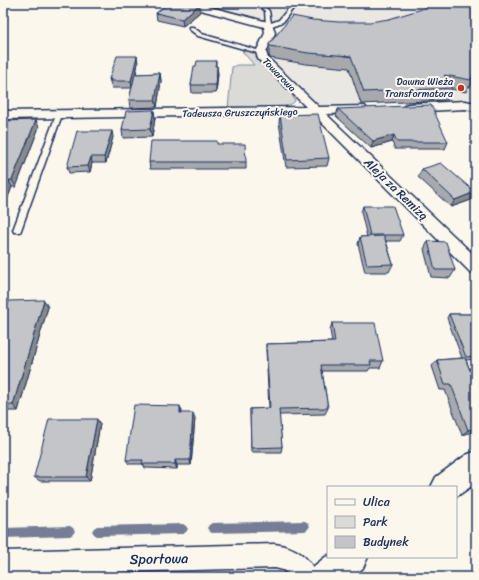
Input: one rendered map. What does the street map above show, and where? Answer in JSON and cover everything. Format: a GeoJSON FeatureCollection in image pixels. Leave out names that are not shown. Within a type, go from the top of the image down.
{"type":"FeatureCollection","features":[{"type":"Feature","properties":{"kind":"street"},"geometry":{"type":"LineString","coordinates":[[185,3],[270,25]]}},
{"type":"Feature","properties":{"kind":"street","name":"Towarowa"},"geometry":{"type":"LineString","coordinates":[[270,25],[271,31],[261,52],[261,57],[315,111]]}},
{"type":"Feature","properties":{"kind":"street"},"geometry":{"type":"LineString","coordinates":[[399,108],[465,105],[476,107]]}},
{"type":"Feature","properties":{"kind":"street","name":"Tadeusza Gruszczyńskiego"},"geometry":{"type":"LineString","coordinates":[[3,115],[376,109]]}},
{"type":"Feature","properties":{"kind":"street","name":"Aleja za Remizą"},"geometry":{"type":"LineString","coordinates":[[315,111],[476,267]]}},
{"type":"Feature","properties":{"kind":"street"},"geometry":{"type":"LineString","coordinates":[[447,486],[476,465]]}},
{"type":"Feature","properties":{"kind":"street","name":"Sportowa"},"geometry":{"type":"LineString","coordinates":[[3,563],[275,556],[288,558],[293,561],[305,577]]}},
{"type":"Feature","properties":{"kind":"street"},"geometry":{"type":"LineString","coordinates":[[325,577],[351,558]]}},
{"type":"Feature","properties":{"kind":"lane"},"geometry":{"type":"LineString","coordinates":[[258,3],[267,11],[270,25],[281,21],[295,3]]}},
{"type":"Feature","properties":{"kind":"lane"},"geometry":{"type":"LineString","coordinates":[[191,28],[200,35],[261,52]]}},
{"type":"Feature","properties":{"kind":"lane"},"geometry":{"type":"LineString","coordinates":[[17,230],[60,115]]}},
{"type":"Feature","properties":{"kind":"shaded area"},"geometry":{"type":"Polygon","coordinates":[[[194,3],[476,3],[476,101],[317,106],[266,57],[266,45],[286,20],[279,19],[265,21],[216,11],[194,3]]]}},
{"type":"Feature","properties":{"kind":"green space"},"geometry":{"type":"Polygon","coordinates":[[[242,51],[255,52],[258,61],[292,94],[295,101],[290,105],[273,109],[228,109],[232,67],[237,65],[254,65],[242,51]]]}},
{"type":"Feature","properties":{"kind":"building"},"geometry":{"type":"Polygon","coordinates":[[[169,3],[200,4],[182,19],[156,13],[169,3]]]}},
{"type":"Feature","properties":{"kind":"building"},"geometry":{"type":"Polygon","coordinates":[[[430,3],[476,3],[475,76],[473,75],[471,80],[444,75],[452,88],[364,92],[351,56],[308,53],[270,46],[269,44],[292,16],[313,20],[339,22],[370,22],[389,19],[422,9],[430,3]]]}},
{"type":"Feature","properties":{"kind":"building"},"geometry":{"type":"Polygon","coordinates":[[[117,56],[137,56],[131,81],[110,81],[111,79],[109,79],[117,56]]]}},
{"type":"Feature","properties":{"kind":"building"},"geometry":{"type":"Polygon","coordinates":[[[197,61],[216,61],[216,85],[191,85],[194,66],[196,66],[197,61]]]}},
{"type":"Feature","properties":{"kind":"building"},"geometry":{"type":"Polygon","coordinates":[[[160,73],[155,100],[129,100],[135,74],[160,73]]]}},
{"type":"Feature","properties":{"kind":"building"},"geometry":{"type":"Polygon","coordinates":[[[431,105],[448,142],[397,142],[394,135],[373,141],[338,109],[431,105]]]}},
{"type":"Feature","properties":{"kind":"building"},"geometry":{"type":"Polygon","coordinates":[[[154,110],[150,129],[122,130],[126,111],[154,110]]]}},
{"type":"Feature","properties":{"kind":"building"},"geometry":{"type":"Polygon","coordinates":[[[318,114],[329,158],[287,160],[280,115],[318,114]]]}},
{"type":"Feature","properties":{"kind":"building"},"geometry":{"type":"Polygon","coordinates":[[[36,120],[12,180],[9,180],[3,193],[3,121],[36,120]]]}},
{"type":"Feature","properties":{"kind":"building"},"geometry":{"type":"Polygon","coordinates":[[[77,131],[112,131],[104,157],[91,157],[88,166],[67,167],[77,131]]]}},
{"type":"Feature","properties":{"kind":"building"},"geometry":{"type":"Polygon","coordinates":[[[151,141],[217,141],[217,144],[245,144],[246,162],[149,162],[151,141]]]}},
{"type":"Feature","properties":{"kind":"building"},"geometry":{"type":"Polygon","coordinates":[[[441,163],[475,192],[455,200],[422,169],[441,163]]]}},
{"type":"Feature","properties":{"kind":"building"},"geometry":{"type":"Polygon","coordinates":[[[363,206],[393,206],[403,235],[370,235],[363,206]]]}},
{"type":"Feature","properties":{"kind":"building"},"geometry":{"type":"Polygon","coordinates":[[[384,236],[393,264],[367,265],[360,237],[384,236]]]}},
{"type":"Feature","properties":{"kind":"building"},"geometry":{"type":"Polygon","coordinates":[[[428,241],[446,242],[455,270],[435,270],[428,241]]]}},
{"type":"Feature","properties":{"kind":"building"},"geometry":{"type":"Polygon","coordinates":[[[44,300],[13,405],[3,405],[3,317],[9,301],[44,300]]]}},
{"type":"Feature","properties":{"kind":"building"},"geometry":{"type":"Polygon","coordinates":[[[449,314],[476,314],[476,356],[466,357],[449,314]]]}},
{"type":"Feature","properties":{"kind":"building"},"geometry":{"type":"Polygon","coordinates":[[[332,323],[375,323],[383,361],[370,361],[371,365],[321,365],[328,408],[279,409],[282,447],[251,448],[250,409],[270,408],[266,344],[335,342],[332,323]]]}},
{"type":"Feature","properties":{"kind":"building"},"geometry":{"type":"Polygon","coordinates":[[[465,358],[476,385],[476,428],[468,430],[451,384],[445,384],[437,360],[465,358]]]}},
{"type":"Feature","properties":{"kind":"building"},"geometry":{"type":"Polygon","coordinates":[[[134,405],[180,406],[180,413],[193,413],[190,460],[175,460],[175,464],[142,464],[143,460],[126,460],[134,405]]]}},
{"type":"Feature","properties":{"kind":"building"},"geometry":{"type":"Polygon","coordinates":[[[49,419],[97,419],[86,477],[34,477],[49,419]]]}},
{"type":"Feature","properties":{"kind":"waterway"},"geometry":{"type":"LineString","coordinates":[[212,528],[305,526]]}},
{"type":"Feature","properties":{"kind":"waterway"},"geometry":{"type":"LineString","coordinates":[[97,531],[183,529]]}},
{"type":"Feature","properties":{"kind":"waterway"},"geometry":{"type":"LineString","coordinates":[[3,533],[70,531]]}},
{"type":"Feature","properties":{"kind":"place","name":"Dawna Wieża Transformatora"},"geometry":{"type":"Point","coordinates":[461,88]}}]}
